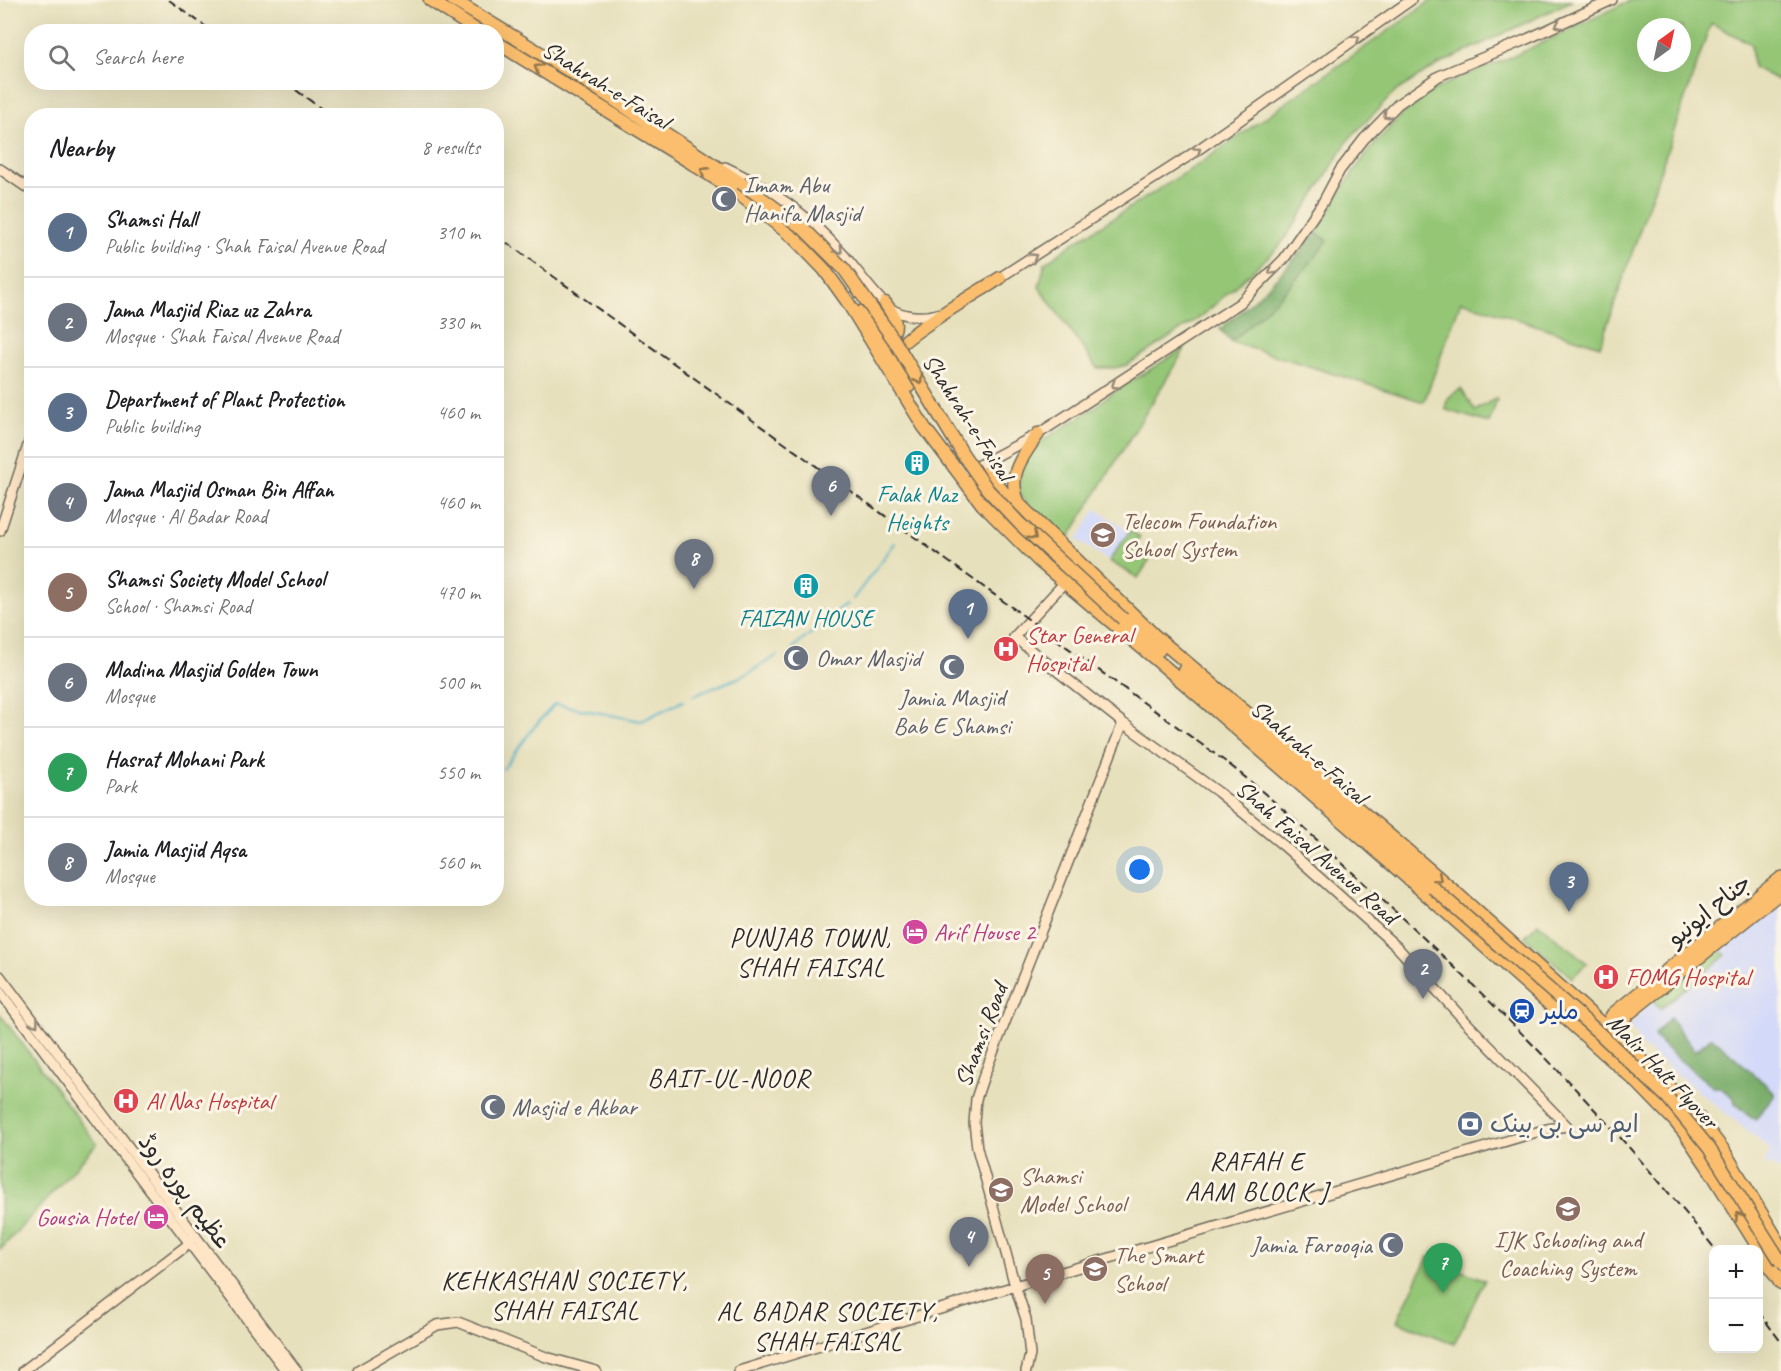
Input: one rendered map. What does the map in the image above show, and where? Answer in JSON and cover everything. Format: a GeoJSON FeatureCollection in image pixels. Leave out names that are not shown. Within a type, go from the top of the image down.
{"type":"FeatureCollection","features":[{"type":"Feature","properties":{"kind":"highway"},"geometry":{"type":"LineString","coordinates":[[430,0],[467,24]]}},
{"type":"Feature","properties":{"kind":"highway","name":"Shahrah-e-Faisal"},"geometry":{"type":"LineString","coordinates":[[453,0],[491,24]]}},
{"type":"Feature","properties":{"kind":"highway","name":"Shahrah-e-Faisal"},"geometry":{"type":"LineString","coordinates":[[504,32],[706,159],[804,229],[844,269],[894,340],[964,456],[988,490],[1020,524],[1123,619],[1430,891]]}},
{"type":"Feature","properties":{"kind":"highway","name":"Shahrah-e-Faisal"},"geometry":{"type":"LineString","coordinates":[[504,47],[739,194],[793,237],[824,269],[848,301],[924,427],[948,461],[982,504],[1011,534],[1430,891]]}},
{"type":"Feature","properties":{"kind":"highway"},"geometry":{"type":"LineString","coordinates":[[824,269],[846,287],[880,336],[936,433],[948,461]]}},
{"type":"Feature","properties":{"kind":"highway"},"geometry":{"type":"LineString","coordinates":[[909,386],[898,362],[897,349],[900,345],[914,332],[1000,278]]}},
{"type":"Feature","properties":{"kind":"highway"},"geometry":{"type":"LineString","coordinates":[[880,336],[884,339],[890,337],[896,326],[885,303]]}},
{"type":"Feature","properties":{"kind":"highway"},"geometry":{"type":"LineString","coordinates":[[1038,434],[1018,463],[1013,478],[1014,495],[1038,525],[1154,635],[1454,891],[1606,1026],[1682,1100],[1721,1148],[1781,1246]]}},
{"type":"Feature","properties":{"kind":"highway"},"geometry":{"type":"LineString","coordinates":[[1011,534],[1004,522],[973,486],[972,480],[980,473],[989,475],[1024,516],[1038,525]]}},
{"type":"Feature","properties":{"kind":"highway"},"geometry":{"type":"LineString","coordinates":[[1154,635],[1164,654]]}},
{"type":"Feature","properties":{"kind":"highway","name":"جناح ایونیو"},"geometry":{"type":"LineString","coordinates":[[1621,1041],[1619,1029],[1624,1018],[1781,878]]}},
{"type":"Feature","properties":{"kind":"highway","name":"Malir Halt Flyover"},"geometry":{"type":"LineString","coordinates":[[1430,891],[1559,1013],[1639,1084],[1675,1121],[1702,1157],[1781,1284]]}},
{"type":"Feature","properties":{"kind":"highway","name":"Malir Halt Flyover"},"geometry":{"type":"LineString","coordinates":[[1430,891],[1596,1031],[1668,1098],[1709,1148],[1781,1262]]}},
{"type":"Feature","properties":{"kind":"highway","name":"جناح ایونیو"},"geometry":{"type":"LineString","coordinates":[[1606,1026],[1613,1014],[1730,925],[1781,892]]}},
{"type":"Feature","properties":{"kind":"highway"},"geometry":{"type":"LineString","coordinates":[[1559,1013],[1568,1009],[1574,999]]}},
{"type":"Feature","properties":{"kind":"highway"},"geometry":{"type":"LineString","coordinates":[[1606,1026],[1608,1056]]}},
{"type":"Feature","properties":{"kind":"highway"},"geometry":{"type":"LineString","coordinates":[[1702,1157],[1711,1161],[1715,1160],[1720,1155],[1721,1148]]}},
{"type":"Feature","properties":{"kind":"street"},"geometry":{"type":"LineString","coordinates":[[706,159],[760,184],[804,214],[841,251],[885,303],[895,311],[922,316],[937,314],[1000,278],[1189,156],[1411,0]]}},
{"type":"Feature","properties":{"kind":"street"},"geometry":{"type":"LineString","coordinates":[[948,461],[961,470],[970,470],[1038,434],[1240,303],[1284,259],[1323,202],[1340,170],[1364,139],[1398,104],[1439,76],[1612,0]]}},
{"type":"Feature","properties":{"kind":"street"},"geometry":{"type":"LineString","coordinates":[[0,168],[24,185]]}},
{"type":"Feature","properties":{"kind":"street"},"geometry":{"type":"LineString","coordinates":[[0,531],[24,458]]}},
{"type":"Feature","properties":{"kind":"street","name":"Shah Faisal Avenue Road"},"geometry":{"type":"LineString","coordinates":[[1015,1286],[1547,1129],[1566,1126],[1396,946],[1252,819],[1123,723],[1014,637],[1065,582]]}},
{"type":"Feature","properties":{"kind":"street","name":"Shamsi Road"},"geometry":{"type":"LineString","coordinates":[[1026,1371],[1030,1355],[1026,1319],[977,1148],[974,1123],[976,1099],[1123,723]]}},
{"type":"Feature","properties":{"kind":"street","name":"عظیم پورہ روڈ"},"geometry":{"type":"LineString","coordinates":[[0,976],[297,1371]]}},
{"type":"Feature","properties":{"kind":"street","name":"عظیم پورہ روڈ"},"geometry":{"type":"LineString","coordinates":[[0,992],[286,1371]]}},
{"type":"Feature","properties":{"kind":"street"},"geometry":{"type":"LineString","coordinates":[[22,1371],[190,1243]]}},
{"type":"Feature","properties":{"kind":"street"},"geometry":{"type":"LineString","coordinates":[[739,1371],[1015,1286]]}},
{"type":"Feature","properties":{"kind":"street"},"geometry":{"type":"LineString","coordinates":[[358,1371],[437,1325],[458,1322],[546,1357],[596,1371]]}},
{"type":"Feature","properties":{"kind":"shaded area","name":"Telecom Foundation School System"},"geometry":{"type":"Polygon","coordinates":[[[1096,509],[1130,531],[1109,561],[1077,540],[1096,509]]]}},
{"type":"Feature","properties":{"kind":"shaded area"},"geometry":{"type":"Polygon","coordinates":[[[1781,900],[1781,1170],[1763,1163],[1771,1150],[1637,1042],[1638,1035],[1629,1027],[1652,1000],[1781,900]]]}},
{"type":"Feature","properties":{"kind":"green space"},"geometry":{"type":"Polygon","coordinates":[[[1432,0],[1573,0],[1436,66],[1396,91],[1349,139],[1279,247],[1201,317],[1127,365],[1097,368],[1039,287],[1045,263],[1196,166],[1432,0]]]}},
{"type":"Feature","properties":{"kind":"green space"},"geometry":{"type":"Polygon","coordinates":[[[1631,0],[1781,0],[1781,82],[1753,67],[1751,44],[1711,23],[1600,346],[1461,301],[1424,402],[1231,342],[1282,294],[1317,254],[1327,240],[1316,233],[1338,196],[1361,161],[1403,114],[1420,100],[1449,83],[1631,0]]]}},
{"type":"Feature","properties":{"kind":"green space"},"geometry":{"type":"Polygon","coordinates":[[[1316,233],[1328,240],[1282,294],[1231,342],[1220,329],[1271,284],[1316,233]]]}},
{"type":"Feature","properties":{"kind":"green space"},"geometry":{"type":"Polygon","coordinates":[[[1186,347],[1067,541],[1063,544],[1019,495],[1020,469],[1029,451],[1093,409],[1109,395],[1186,347]]]}},
{"type":"Feature","properties":{"kind":"green space"},"geometry":{"type":"Polygon","coordinates":[[[1461,389],[1475,411],[1496,398],[1489,423],[1446,410],[1448,399],[1461,389]]]}},
{"type":"Feature","properties":{"kind":"green space"},"geometry":{"type":"Polygon","coordinates":[[[1130,531],[1140,537],[1133,549],[1149,561],[1138,578],[1109,561],[1130,531]]]}},
{"type":"Feature","properties":{"kind":"green space"},"geometry":{"type":"Polygon","coordinates":[[[1538,923],[1587,963],[1572,978],[1525,937],[1538,923]]]}},
{"type":"Feature","properties":{"kind":"green space"},"geometry":{"type":"Polygon","coordinates":[[[1719,950],[1726,955],[1660,1009],[1653,1001],[1719,950]]]}},
{"type":"Feature","properties":{"kind":"green space"},"geometry":{"type":"Polygon","coordinates":[[[0,1014],[97,1144],[0,1250],[0,1014]]]}},
{"type":"Feature","properties":{"kind":"green space"},"geometry":{"type":"Polygon","coordinates":[[[1670,1018],[1695,1051],[1712,1037],[1772,1090],[1775,1095],[1755,1120],[1735,1104],[1734,1098],[1719,1087],[1713,1087],[1655,1037],[1654,1034],[1670,1018]]]}},
{"type":"Feature","properties":{"kind":"green space"},"geometry":{"type":"Polygon","coordinates":[[[1428,1257],[1485,1280],[1454,1344],[1397,1321],[1428,1257]]]}},
{"type":"Feature","properties":{"kind":"waterway"},"geometry":{"type":"LineString","coordinates":[[853,599],[895,543]]}},
{"type":"Feature","properties":{"kind":"waterway"},"geometry":{"type":"LineString","coordinates":[[793,648],[847,604]]}},
{"type":"Feature","properties":{"kind":"waterway"},"geometry":{"type":"LineString","coordinates":[[693,696],[745,675],[778,655]]}},
{"type":"Feature","properties":{"kind":"waterway"},"geometry":{"type":"LineString","coordinates":[[504,768],[535,726],[555,704],[641,721],[683,701]]}},
{"type":"Feature","properties":{"kind":"railway"},"geometry":{"type":"LineString","coordinates":[[169,0],[202,24]]}},
{"type":"Feature","properties":{"kind":"railway"},"geometry":{"type":"LineString","coordinates":[[296,90],[320,108]]}},
{"type":"Feature","properties":{"kind":"railway"},"geometry":{"type":"LineString","coordinates":[[504,241],[1226,762],[1262,791],[1413,928],[1504,1015],[1592,1106],[1712,1245]]}},
{"type":"Feature","properties":{"kind":"railway"},"geometry":{"type":"LineString","coordinates":[[1763,1318],[1781,1342]]}},
{"type":"Feature","properties":{"kind":"place","name":"Imam Abu Hanifa Masjid"},"geometry":{"type":"Point","coordinates":[724,199]}},
{"type":"Feature","properties":{"kind":"place","name":"Falak Naz Heights"},"geometry":{"type":"Point","coordinates":[917,463]}},
{"type":"Feature","properties":{"kind":"place","name":"Madina Masjid Golden Town"},"geometry":{"type":"Point","coordinates":[831,516]}},
{"type":"Feature","properties":{"kind":"place","name":"Telecom Foundation School System"},"geometry":{"type":"Point","coordinates":[1103,535]}},
{"type":"Feature","properties":{"kind":"place","name":"FAIZAN HOUSE"},"geometry":{"type":"Point","coordinates":[806,586]}},
{"type":"Feature","properties":{"kind":"place","name":"Jamia Masjid Aqsa"},"geometry":{"type":"Point","coordinates":[694,589]}},
{"type":"Feature","properties":{"kind":"place","name":"Shamsi Hall"},"geometry":{"type":"Point","coordinates":[968,639]}},
{"type":"Feature","properties":{"kind":"place","name":"Star General Hospital"},"geometry":{"type":"Point","coordinates":[1006,649]}},
{"type":"Feature","properties":{"kind":"place","name":"Omar Masjid"},"geometry":{"type":"Point","coordinates":[796,658]}},
{"type":"Feature","properties":{"kind":"place","name":"Jamia Masjid Bab E Shamsi"},"geometry":{"type":"Point","coordinates":[952,667]}},
{"type":"Feature","properties":{"kind":"place","name":"Department of Plant Protection"},"geometry":{"type":"Point","coordinates":[1569,912]}},
{"type":"Feature","properties":{"kind":"place","name":"Arif House 2"},"geometry":{"type":"Point","coordinates":[915,932]}},
{"type":"Feature","properties":{"kind":"place","name":"FOMG Hospital"},"geometry":{"type":"Point","coordinates":[1606,977]}},
{"type":"Feature","properties":{"kind":"place","name":"Jama Masjid Riaz uz Zahra"},"geometry":{"type":"Point","coordinates":[1423,999]}},
{"type":"Feature","properties":{"kind":"place","name":"ملیر"},"geometry":{"type":"Point","coordinates":[1522,1011]}},
{"type":"Feature","properties":{"kind":"place","name":"Al Nas Hospital"},"geometry":{"type":"Point","coordinates":[126,1101]}},
{"type":"Feature","properties":{"kind":"place","name":"Masjid e Akbar"},"geometry":{"type":"Point","coordinates":[493,1107]}},
{"type":"Feature","properties":{"kind":"place","name":"ایم سی بی بینک"},"geometry":{"type":"Point","coordinates":[1470,1124]}},
{"type":"Feature","properties":{"kind":"place","name":"Shamsi Model School"},"geometry":{"type":"Point","coordinates":[1001,1190]}},
{"type":"Feature","properties":{"kind":"place","name":"IJK Schooling and Coaching System"},"geometry":{"type":"Point","coordinates":[1568,1209]}},
{"type":"Feature","properties":{"kind":"place","name":"Gousia Hotel"},"geometry":{"type":"Point","coordinates":[156,1217]}},
{"type":"Feature","properties":{"kind":"place","name":"Jamia Farooqia"},"geometry":{"type":"Point","coordinates":[1391,1245]}},
{"type":"Feature","properties":{"kind":"place","name":"Jama Masjid Osman Bin Affan"},"geometry":{"type":"Point","coordinates":[969,1267]}},
{"type":"Feature","properties":{"kind":"place","name":"The Smart School"},"geometry":{"type":"Point","coordinates":[1095,1269]}},
{"type":"Feature","properties":{"kind":"place","name":"Hasrat Mohani Park"},"geometry":{"type":"Point","coordinates":[1443,1293]}},
{"type":"Feature","properties":{"kind":"place","name":"Shamsi Society Model School"},"geometry":{"type":"Point","coordinates":[1045,1304]}},
{"type":"Feature","properties":{"kind":"district","name":"PUNJAB TOWN, SHAH FAISAL"},"geometry":{"type":"Point","coordinates":[811,952]}},
{"type":"Feature","properties":{"kind":"district","name":"BAIT-UL-NOOR"},"geometry":{"type":"Point","coordinates":[729,1078]}},
{"type":"Feature","properties":{"kind":"district","name":"RAFAH E AAM BLOCK J"},"geometry":{"type":"Point","coordinates":[1257,1176]}},
{"type":"Feature","properties":{"kind":"district","name":"KEHKASHAN SOCIETY, SHAH FAISAL"},"geometry":{"type":"Point","coordinates":[565,1295]}},
{"type":"Feature","properties":{"kind":"district","name":"AL BADAR SOCIETY, SHAH FAISAL"},"geometry":{"type":"Point","coordinates":[828,1326]}}]}
